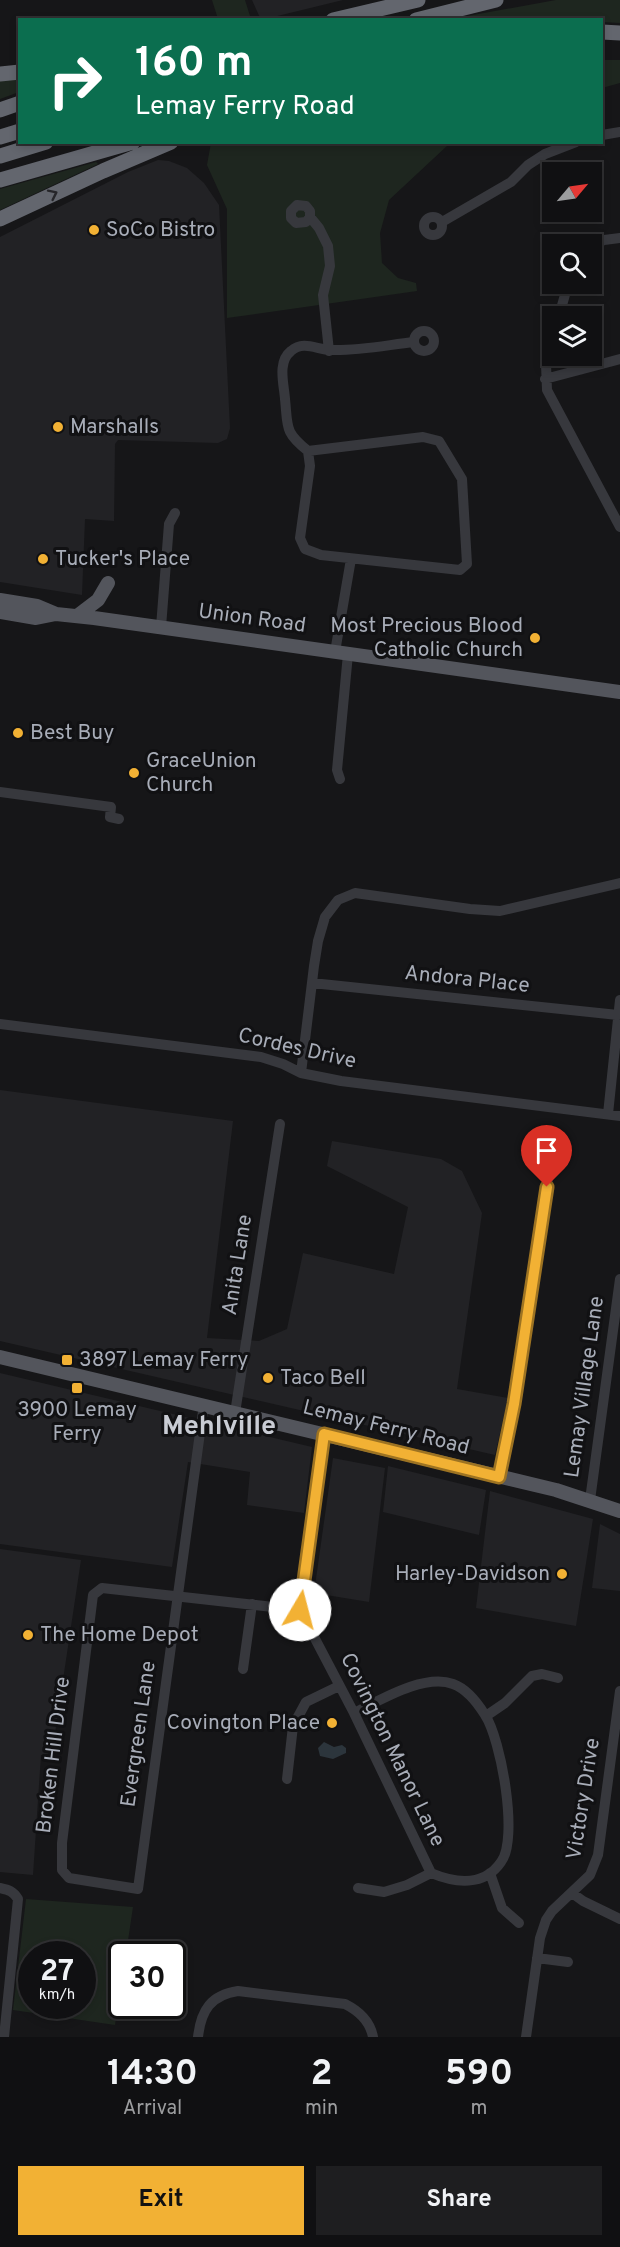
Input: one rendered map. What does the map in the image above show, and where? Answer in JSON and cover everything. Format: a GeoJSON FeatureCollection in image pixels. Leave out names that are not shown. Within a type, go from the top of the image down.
{"type":"FeatureCollection","features":[{"type":"Feature","properties":{"kind":"highway"},"geometry":{"type":"LineString","coordinates":[[342,18],[418,0]]}},
{"type":"Feature","properties":{"kind":"highway"},"geometry":{"type":"LineString","coordinates":[[425,18],[496,0]]}},
{"type":"Feature","properties":{"kind":"highway"},"geometry":{"type":"LineString","coordinates":[[603,32],[620,33]]}},
{"type":"Feature","properties":{"kind":"highway"},"geometry":{"type":"LineString","coordinates":[[0,74],[18,72]]}},
{"type":"Feature","properties":{"kind":"highway"},"geometry":{"type":"LineString","coordinates":[[0,110],[18,104]]}},
{"type":"Feature","properties":{"kind":"highway"},"geometry":{"type":"LineString","coordinates":[[0,137],[18,132]]}},
{"type":"Feature","properties":{"kind":"highway"},"geometry":{"type":"LineString","coordinates":[[0,156],[39,144]]}},
{"type":"Feature","properties":{"kind":"highway"},"geometry":{"type":"LineString","coordinates":[[0,180],[126,144]]}},
{"type":"Feature","properties":{"kind":"highway"},"geometry":{"type":"LineString","coordinates":[[0,219],[166,144]]}},
{"type":"Feature","properties":{"kind":"main road"},"geometry":{"type":"LineString","coordinates":[[78,616],[98,600],[108,583]]}},
{"type":"Feature","properties":{"kind":"main road","name":"Union Road"},"geometry":{"type":"LineString","coordinates":[[0,600],[38,606],[56,614]]}},
{"type":"Feature","properties":{"kind":"main road","name":"Union Road"},"geometry":{"type":"LineString","coordinates":[[0,612],[36,618],[56,614],[78,616],[620,692]]}},
{"type":"Feature","properties":{"kind":"main road","name":"Lemay Ferry Road"},"geometry":{"type":"LineString","coordinates":[[0,1357],[499,1477],[590,1500],[620,1511]]}},
{"type":"Feature","properties":{"kind":"street"},"geometry":{"type":"LineString","coordinates":[[603,135],[620,132]]}},
{"type":"Feature","properties":{"kind":"street"},"geometry":{"type":"LineString","coordinates":[[442,222],[512,182],[528,165],[545,154],[571,144]]}},
{"type":"Feature","properties":{"kind":"street"},"geometry":{"type":"LineString","coordinates":[[310,217],[319,228],[328,246],[330,266],[323,295],[329,351]]}},
{"type":"Feature","properties":{"kind":"street"},"geometry":{"type":"LineString","coordinates":[[602,241],[620,238]]}},
{"type":"Feature","properties":{"kind":"street"},"geometry":{"type":"LineString","coordinates":[[308,451],[423,437],[439,441],[462,479],[467,564],[460,570],[321,555],[305,549],[300,538],[310,466],[308,451],[294,440],[287,428],[282,369],[286,357],[292,350],[305,345],[329,351],[414,342]]}},
{"type":"Feature","properties":{"kind":"street"},"geometry":{"type":"LineString","coordinates":[[545,379],[620,359]]}},
{"type":"Feature","properties":{"kind":"street"},"geometry":{"type":"LineString","coordinates":[[546,366],[545,379],[548,390],[620,527]]}},
{"type":"Feature","properties":{"kind":"street"},"geometry":{"type":"LineString","coordinates":[[161,627],[169,524],[175,513]]}},
{"type":"Feature","properties":{"kind":"street"},"geometry":{"type":"LineString","coordinates":[[340,779],[337,770],[342,653],[351,559]]}},
{"type":"Feature","properties":{"kind":"street"},"geometry":{"type":"LineString","coordinates":[[0,792],[111,807],[110,817],[119,819]]}},
{"type":"Feature","properties":{"kind":"street"},"geometry":{"type":"LineString","coordinates":[[301,1073],[318,941],[325,916],[338,900],[355,893],[500,911],[620,883]]}},
{"type":"Feature","properties":{"kind":"street","name":"Andora Place"},"geometry":{"type":"LineString","coordinates":[[312,983],[618,1016]]}},
{"type":"Feature","properties":{"kind":"street"},"geometry":{"type":"LineString","coordinates":[[608,1114],[620,1000]]}},
{"type":"Feature","properties":{"kind":"street","name":"Cordes Drive"},"geometry":{"type":"LineString","coordinates":[[0,1024],[261,1057],[301,1073],[341,1081],[620,1116]]}},
{"type":"Feature","properties":{"kind":"street","name":"Anita Lane"},"geometry":{"type":"LineString","coordinates":[[235,1413],[280,1124]]}},
{"type":"Feature","properties":{"kind":"street"},"geometry":{"type":"LineString","coordinates":[[499,1477],[514,1404],[550,1166]]}},
{"type":"Feature","properties":{"kind":"street","name":"Lemay Village Lane"},"geometry":{"type":"LineString","coordinates":[[590,1500],[620,1279]]}},
{"type":"Feature","properties":{"kind":"street","name":"Evergreen Lane"},"geometry":{"type":"LineString","coordinates":[[138,1890],[204,1405]]}},
{"type":"Feature","properties":{"kind":"street"},"geometry":{"type":"LineString","coordinates":[[300,1610],[324,1434]]}},
{"type":"Feature","properties":{"kind":"street","name":"Broken Hill Drive"},"geometry":{"type":"LineString","coordinates":[[138,1890],[69,1878],[62,1869],[62,1843],[93,1595],[102,1588],[300,1610]]}},
{"type":"Feature","properties":{"kind":"street"},"geometry":{"type":"LineString","coordinates":[[243,1669],[252,1604]]}},
{"type":"Feature","properties":{"kind":"street","name":"Covington Manor Lane"},"geometry":{"type":"LineString","coordinates":[[300,1610],[354,1713],[431,1873]]}},
{"type":"Feature","properties":{"kind":"street"},"geometry":{"type":"LineString","coordinates":[[486,1716],[504,1703],[532,1676],[543,1674],[558,1678]]}},
{"type":"Feature","properties":{"kind":"street"},"geometry":{"type":"LineString","coordinates":[[354,1713],[411,1686],[443,1682],[451,1683],[467,1691],[486,1716],[501,1761],[508,1820],[507,1844],[503,1861],[490,1873],[467,1882],[448,1880],[431,1873],[407,1885],[384,1892],[358,1888]]}},
{"type":"Feature","properties":{"kind":"street"},"geometry":{"type":"LineString","coordinates":[[287,1779],[294,1726],[306,1702],[339,1686]]}},
{"type":"Feature","properties":{"kind":"street","name":"Victory Drive"},"geometry":{"type":"LineString","coordinates":[[526,2037],[537,1958],[546,1920],[552,1911],[590,1875],[598,1855],[620,1691]]}},
{"type":"Feature","properties":{"kind":"street"},"geometry":{"type":"LineString","coordinates":[[490,1873],[502,1908],[519,1923]]}},
{"type":"Feature","properties":{"kind":"street"},"geometry":{"type":"LineString","coordinates":[[0,1888],[15,1893],[18,1899],[5,1972],[4,2037]]}},
{"type":"Feature","properties":{"kind":"street"},"geometry":{"type":"LineString","coordinates":[[572,1893],[620,1918]]}},
{"type":"Feature","properties":{"kind":"street"},"geometry":{"type":"LineString","coordinates":[[537,1958],[568,1962]]}},
{"type":"Feature","properties":{"kind":"street"},"geometry":{"type":"LineString","coordinates":[[198,2037],[199,2023],[204,2011],[213,2000],[225,1993],[238,1991],[345,2004],[357,2010],[372,2030],[373,2037]]}},
{"type":"Feature","properties":{"kind":"shaded area"},"geometry":{"type":"Polygon","coordinates":[[[212,0],[245,0],[250,16],[218,18],[212,0]]]}},
{"type":"Feature","properties":{"kind":"shaded area"},"geometry":{"type":"Polygon","coordinates":[[[252,0],[343,0],[269,18],[260,18],[252,0]]]}},
{"type":"Feature","properties":{"kind":"shaded area"},"geometry":{"type":"Polygon","coordinates":[[[556,0],[620,0],[620,23],[603,22],[603,18],[457,18],[556,0]]]}},
{"type":"Feature","properties":{"kind":"shaded area"},"geometry":{"type":"Polygon","coordinates":[[[603,60],[620,60],[620,83],[603,88],[603,60]]]}},
{"type":"Feature","properties":{"kind":"shaded area"},"geometry":{"type":"Polygon","coordinates":[[[18,78],[18,92],[0,99],[0,81],[18,78]]]}},
{"type":"Feature","properties":{"kind":"shaded area"},"geometry":{"type":"Polygon","coordinates":[[[211,144],[451,144],[389,200],[380,233],[382,263],[398,278],[416,283],[417,291],[227,318],[227,209],[207,165],[211,144]]]}},
{"type":"Feature","properties":{"kind":"shaded area"},"geometry":{"type":"Polygon","coordinates":[[[158,160],[169,161],[187,168],[204,183],[219,205],[230,428],[227,439],[218,443],[118,440],[115,444],[114,521],[85,519],[82,595],[0,582],[0,237],[128,172],[158,160]]]}},
{"type":"Feature","properties":{"kind":"shaded area"},"geometry":{"type":"Polygon","coordinates":[[[96,162],[98,164],[0,210],[0,189],[96,162]]]}},
{"type":"Feature","properties":{"kind":"shaded area"},"geometry":{"type":"Polygon","coordinates":[[[0,1090],[233,1121],[207,1338],[259,1341],[287,1329],[303,1253],[394,1274],[408,1207],[327,1166],[332,1141],[441,1159],[462,1171],[482,1213],[457,1389],[508,1398],[495,1455],[0,1341],[0,1090]]]}},
{"type":"Feature","properties":{"kind":"shaded area"},"geometry":{"type":"Polygon","coordinates":[[[0,1373],[312,1447],[304,1513],[247,1505],[250,1472],[188,1462],[172,1567],[0,1544],[0,1373]]]}},
{"type":"Feature","properties":{"kind":"shaded area"},"geometry":{"type":"Polygon","coordinates":[[[333,1458],[385,1468],[369,1602],[314,1593],[333,1458]]]}},
{"type":"Feature","properties":{"kind":"shaded area"},"geometry":{"type":"Polygon","coordinates":[[[388,1466],[486,1490],[479,1535],[383,1512],[388,1466]]]}},
{"type":"Feature","properties":{"kind":"shaded area"},"geometry":{"type":"Polygon","coordinates":[[[490,1491],[593,1519],[576,1626],[476,1608],[490,1491]]]}},
{"type":"Feature","properties":{"kind":"shaded area"},"geometry":{"type":"Polygon","coordinates":[[[600,1524],[620,1534],[620,1591],[592,1588],[600,1524]]]}},
{"type":"Feature","properties":{"kind":"shaded area"},"geometry":{"type":"Polygon","coordinates":[[[0,1549],[81,1560],[52,1753],[41,1755],[33,1875],[0,1872],[0,1549]]]}},
{"type":"Feature","properties":{"kind":"shaded area"},"geometry":{"type":"Polygon","coordinates":[[[324,1742],[334,1747],[342,1745],[346,1748],[346,1753],[333,1759],[320,1756],[318,1748],[324,1742]]]}},
{"type":"Feature","properties":{"kind":"shaded area"},"geometry":{"type":"Polygon","coordinates":[[[26,1899],[133,1907],[128,1941],[108,1941],[108,2019],[116,2019],[115,2025],[74,2019],[96,2019],[96,1941],[21,1941],[26,1899]]]}},
{"type":"Feature","properties":{"kind":"shaded area"},"geometry":{"type":"Polygon","coordinates":[[[18,1967],[18,2011],[13,2010],[18,1967]]]}},
{"type":"Feature","properties":{"kind":"place","name":"SoCo Bistro"},"geometry":{"type":"Point","coordinates":[94,230]}},
{"type":"Feature","properties":{"kind":"place","name":"Marshalls"},"geometry":{"type":"Point","coordinates":[58,427]}},
{"type":"Feature","properties":{"kind":"place","name":"Tucker's Place"},"geometry":{"type":"Point","coordinates":[43,559]}},
{"type":"Feature","properties":{"kind":"place","name":"Most Precious Blood Catholic Church"},"geometry":{"type":"Point","coordinates":[535,638]}},
{"type":"Feature","properties":{"kind":"place","name":"Best Buy"},"geometry":{"type":"Point","coordinates":[18,733]}},
{"type":"Feature","properties":{"kind":"place","name":"GraceUnion Church"},"geometry":{"type":"Point","coordinates":[134,773]}},
{"type":"Feature","properties":{"kind":"place","name":"3897 Lemay Ferry"},"geometry":{"type":"Point","coordinates":[67,1360]}},
{"type":"Feature","properties":{"kind":"place","name":"Taco Bell"},"geometry":{"type":"Point","coordinates":[268,1378]}},
{"type":"Feature","properties":{"kind":"place","name":"3900 Lemay Ferry"},"geometry":{"type":"Point","coordinates":[77,1388]}},
{"type":"Feature","properties":{"kind":"place","name":"Harley-Davidson"},"geometry":{"type":"Point","coordinates":[562,1574]}},
{"type":"Feature","properties":{"kind":"place","name":"The Home Depot"},"geometry":{"type":"Point","coordinates":[28,1635]}},
{"type":"Feature","properties":{"kind":"place","name":"Covington Place"},"geometry":{"type":"Point","coordinates":[332,1723]}},
{"type":"Feature","properties":{"kind":"district","name":"Mehlville"},"geometry":{"type":"Point","coordinates":[219,1427]}},
{"type":"Feature","properties":{"kind":"route"},"geometry":{"type":"LineString","coordinates":[[300,1610],[324,1434],[499,1477],[514,1404],[547,1187]]}}]}
